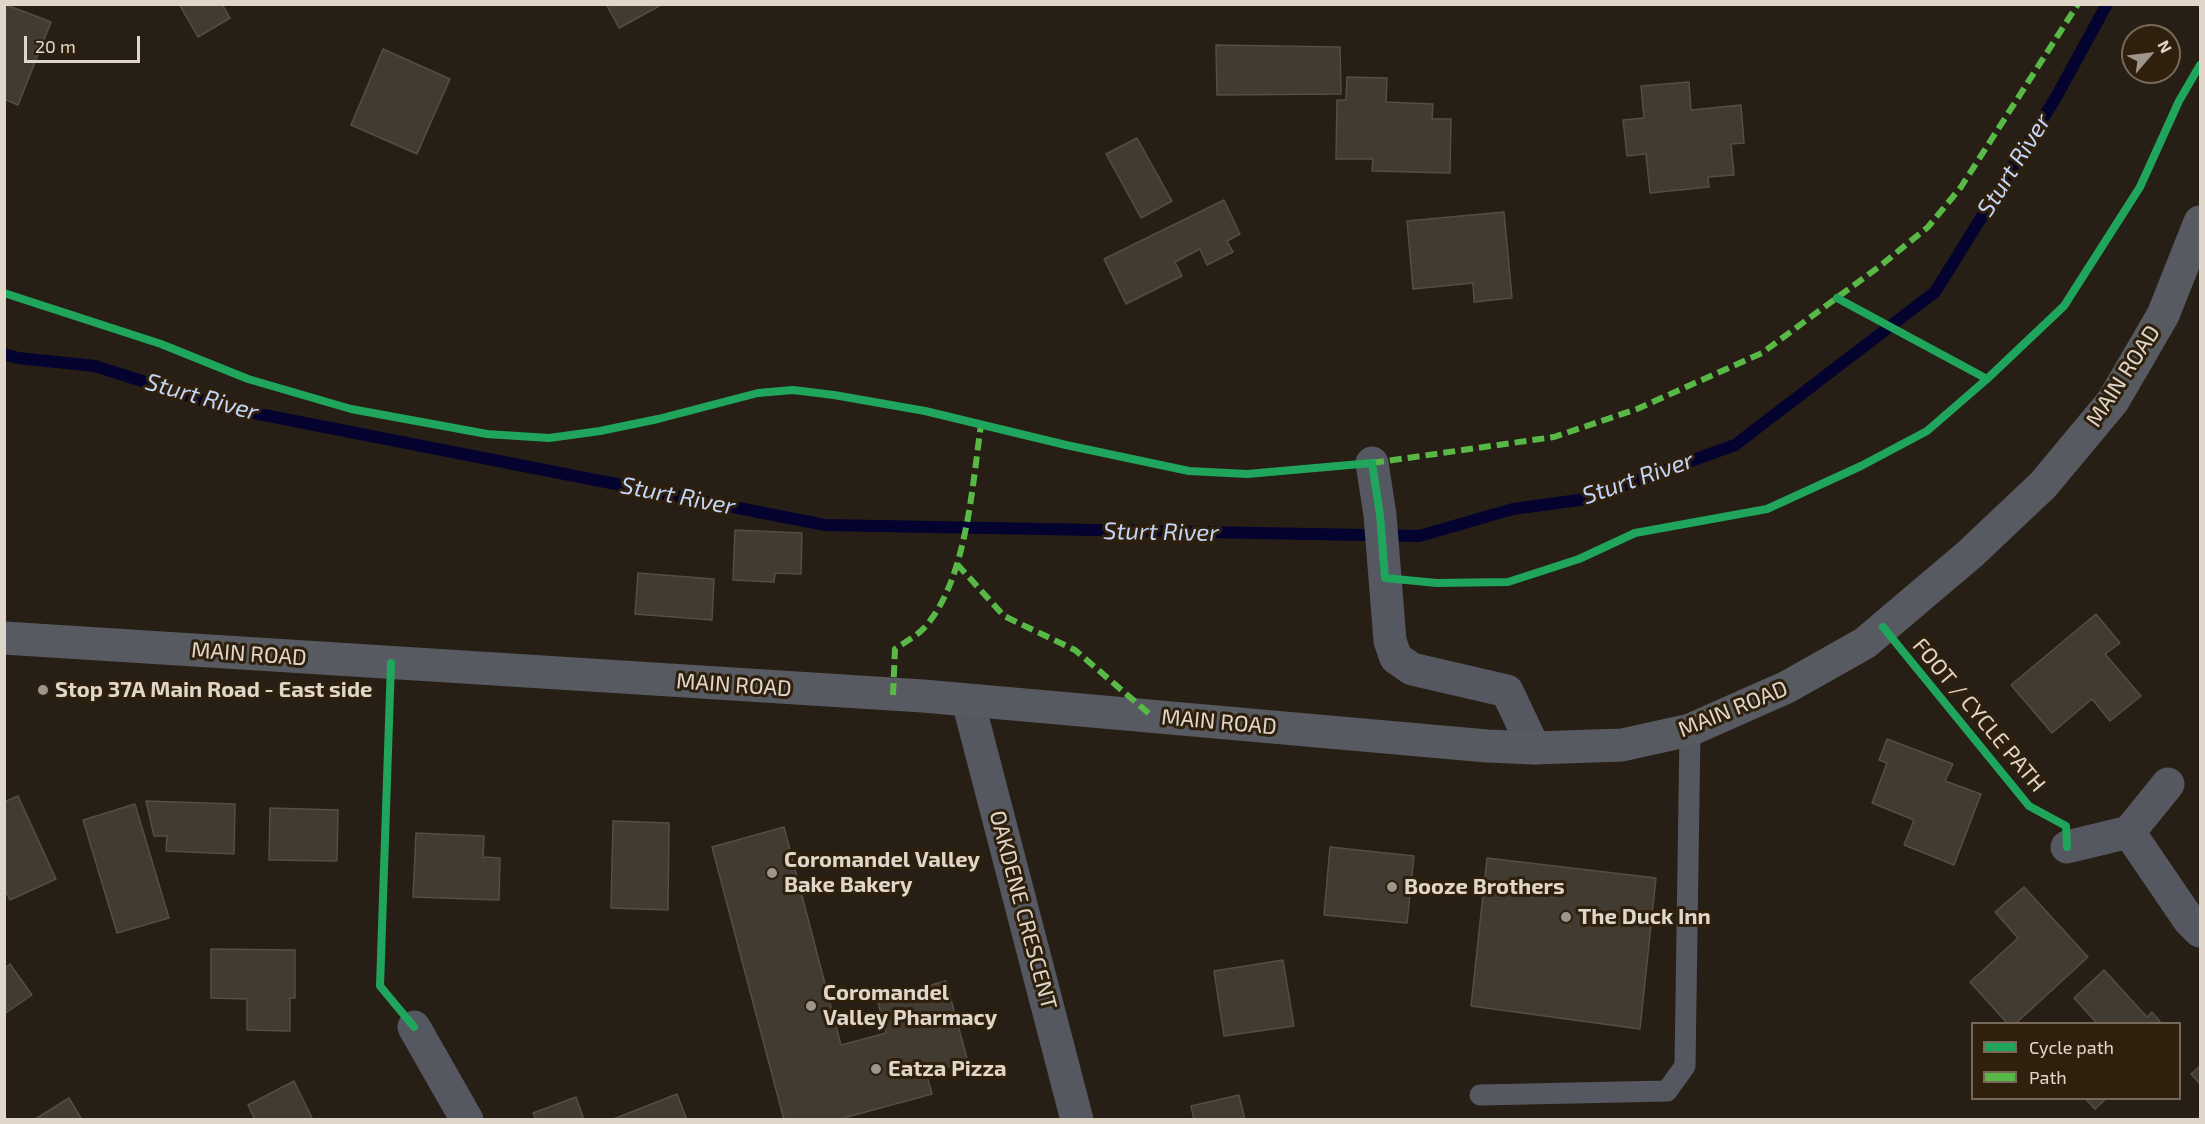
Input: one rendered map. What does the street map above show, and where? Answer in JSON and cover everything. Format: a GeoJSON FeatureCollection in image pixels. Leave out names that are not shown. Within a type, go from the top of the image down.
{"type":"FeatureCollection","features":[{"type":"Feature","properties":{"kind":"main road","name":"MAIN ROAD"},"geometry":{"type":"LineString","coordinates":[[4,638],[923,696],[1534,748],[1622,745],[1690,730],[1787,687],[1865,643],[1970,554],[2043,485],[2113,401],[2163,315],[2200,222]]}},
{"type":"Feature","properties":{"kind":"street"},"geometry":{"type":"LineString","coordinates":[[1372,463],[1380,516],[1390,640],[1396,658],[1412,669],[1507,691],[1534,748]]}},
{"type":"Feature","properties":{"kind":"street","name":"OAKDENE CRESCENT"},"geometry":{"type":"LineString","coordinates":[[968,701],[1077,1119]]}},
{"type":"Feature","properties":{"kind":"street"},"geometry":{"type":"LineString","coordinates":[[2067,847],[2128,832],[2168,784]]}},
{"type":"Feature","properties":{"kind":"street"},"geometry":{"type":"LineString","coordinates":[[2128,832],[2189,920],[2200,931]]}},
{"type":"Feature","properties":{"kind":"street"},"geometry":{"type":"LineString","coordinates":[[414,1027],[467,1119]]}},
{"type":"Feature","properties":{"kind":"lane"},"geometry":{"type":"LineString","coordinates":[[1480,1095],[1667,1091],[1685,1066],[1690,730]]}},
{"type":"Feature","properties":{"kind":"building"},"geometry":{"type":"Polygon","coordinates":[[[4,4],[51,22],[18,105],[4,99],[4,4]]]}},
{"type":"Feature","properties":{"kind":"building"},"geometry":{"type":"Polygon","coordinates":[[[179,4],[222,4],[230,18],[198,37],[179,4]]]}},
{"type":"Feature","properties":{"kind":"building"},"geometry":{"type":"Polygon","coordinates":[[[606,4],[663,4],[619,28],[606,4]]]}},
{"type":"Feature","properties":{"kind":"building"},"geometry":{"type":"Polygon","coordinates":[[[1216,45],[1340,47],[1341,94],[1217,95],[1216,45]]]}},
{"type":"Feature","properties":{"kind":"building"},"geometry":{"type":"Polygon","coordinates":[[[383,49],[450,79],[417,154],[351,125],[383,49]]]}},
{"type":"Feature","properties":{"kind":"building"},"geometry":{"type":"Polygon","coordinates":[[[1347,77],[1387,78],[1386,102],[1433,104],[1432,119],[1451,119],[1450,173],[1372,171],[1373,159],[1336,159],[1337,100],[1346,100],[1347,77]]]}},
{"type":"Feature","properties":{"kind":"building"},"geometry":{"type":"Polygon","coordinates":[[[1689,82],[1691,110],[1741,105],[1744,143],[1731,144],[1734,175],[1708,177],[1709,187],[1650,193],[1646,154],[1627,156],[1623,120],[1644,118],[1641,86],[1689,82]]]}},
{"type":"Feature","properties":{"kind":"building"},"geometry":{"type":"Polygon","coordinates":[[[1137,138],[1172,201],[1141,218],[1106,154],[1137,138]]]}},
{"type":"Feature","properties":{"kind":"building"},"geometry":{"type":"Polygon","coordinates":[[[1224,200],[1240,234],[1227,241],[1233,252],[1207,265],[1200,249],[1175,262],[1182,276],[1126,304],[1104,259],[1224,200]]]}},
{"type":"Feature","properties":{"kind":"building"},"geometry":{"type":"Polygon","coordinates":[[[1504,212],[1512,298],[1474,302],[1473,283],[1413,289],[1407,221],[1504,212]]]}},
{"type":"Feature","properties":{"kind":"building"},"geometry":{"type":"Polygon","coordinates":[[[735,530],[802,533],[801,574],[775,573],[774,582],[733,580],[735,530]]]}},
{"type":"Feature","properties":{"kind":"building"},"geometry":{"type":"Polygon","coordinates":[[[638,573],[714,579],[712,620],[635,614],[638,573]]]}},
{"type":"Feature","properties":{"kind":"building"},"geometry":{"type":"Polygon","coordinates":[[[2096,614],[2120,643],[2105,654],[2141,696],[2110,721],[2092,699],[2052,733],[2011,685],[2096,614]]]}},
{"type":"Feature","properties":{"kind":"building"},"geometry":{"type":"Polygon","coordinates":[[[1887,739],[1953,764],[1945,781],[1981,794],[1954,865],[1904,845],[1914,820],[1872,803],[1887,763],[1879,760],[1887,739]]]}},
{"type":"Feature","properties":{"kind":"building"},"geometry":{"type":"Polygon","coordinates":[[[18,796],[56,879],[10,900],[4,888],[4,802],[18,796]]]}},
{"type":"Feature","properties":{"kind":"building"},"geometry":{"type":"Polygon","coordinates":[[[146,801],[235,804],[234,854],[166,851],[167,836],[154,836],[146,801]]]}},
{"type":"Feature","properties":{"kind":"building"},"geometry":{"type":"Polygon","coordinates":[[[135,804],[169,918],[117,933],[83,820],[135,804]]]}},
{"type":"Feature","properties":{"kind":"building"},"geometry":{"type":"Polygon","coordinates":[[[270,808],[338,810],[337,861],[269,860],[270,808]]]}},
{"type":"Feature","properties":{"kind":"building"},"geometry":{"type":"Polygon","coordinates":[[[613,821],[669,823],[668,910],[611,908],[613,821]]]}},
{"type":"Feature","properties":{"kind":"building"},"geometry":{"type":"Polygon","coordinates":[[[784,827],[841,1045],[886,1033],[877,999],[946,981],[968,1062],[926,1072],[932,1094],[836,1120],[784,1120],[712,847],[784,827]]]}},
{"type":"Feature","properties":{"kind":"building"},"geometry":{"type":"Polygon","coordinates":[[[416,833],[484,836],[483,857],[500,858],[499,900],[413,897],[416,833]]]}},
{"type":"Feature","properties":{"kind":"building"},"geometry":{"type":"Polygon","coordinates":[[[1330,847],[1414,856],[1407,923],[1324,915],[1330,847]]]}},
{"type":"Feature","properties":{"kind":"building"},"geometry":{"type":"Polygon","coordinates":[[[1487,858],[1656,878],[1640,1029],[1471,1006],[1487,858]]]}},
{"type":"Feature","properties":{"kind":"building"},"geometry":{"type":"Polygon","coordinates":[[[2024,887],[2088,957],[2017,1022],[2006,1022],[1970,982],[2018,938],[1995,912],[2024,887]]]}},
{"type":"Feature","properties":{"kind":"building"},"geometry":{"type":"Polygon","coordinates":[[[211,949],[295,950],[295,998],[290,998],[290,1031],[247,1030],[247,999],[211,998],[211,949]]]}},
{"type":"Feature","properties":{"kind":"building"},"geometry":{"type":"Polygon","coordinates":[[[1283,960],[1294,1026],[1224,1036],[1214,971],[1283,960]]]}},
{"type":"Feature","properties":{"kind":"building"},"geometry":{"type":"Polygon","coordinates":[[[10,964],[32,995],[4,1014],[4,968],[10,964]]]}},
{"type":"Feature","properties":{"kind":"building"},"geometry":{"type":"Polygon","coordinates":[[[2104,970],[2147,1017],[2152,1012],[2160,1022],[2094,1022],[2074,998],[2104,970]]]}},
{"type":"Feature","properties":{"kind":"building"},"geometry":{"type":"Polygon","coordinates":[[[2200,1066],[2200,1084],[2191,1074],[2200,1066]]]}},
{"type":"Feature","properties":{"kind":"building"},"geometry":{"type":"Polygon","coordinates":[[[294,1081],[313,1120],[255,1120],[248,1105],[294,1081]]]}},
{"type":"Feature","properties":{"kind":"building"},"geometry":{"type":"Polygon","coordinates":[[[677,1094],[687,1120],[611,1120],[677,1094]]]}},
{"type":"Feature","properties":{"kind":"building"},"geometry":{"type":"Polygon","coordinates":[[[1239,1095],[1245,1120],[1194,1120],[1191,1106],[1239,1095]]]}},
{"type":"Feature","properties":{"kind":"building"},"geometry":{"type":"Polygon","coordinates":[[[576,1097],[584,1120],[536,1120],[533,1113],[576,1097]]]}},
{"type":"Feature","properties":{"kind":"building"},"geometry":{"type":"Polygon","coordinates":[[[69,1098],[82,1120],[34,1120],[69,1098]]]}},
{"type":"Feature","properties":{"kind":"building"},"geometry":{"type":"Polygon","coordinates":[[[2087,1100],[2105,1100],[2095,1109],[2087,1100]]]}},
{"type":"Feature","properties":{"kind":"waterway","name":"Sturt River"},"geometry":{"type":"LineString","coordinates":[[4,354],[18,358],[95,366],[223,407],[825,525],[1419,536],[1513,509],[1586,499],[1735,445],[1935,292],[2055,99],[2107,4]]}},
{"type":"Feature","properties":{"kind":"marked path"},"geometry":{"type":"LineString","coordinates":[[1372,463],[1554,437],[1637,409],[1762,353],[1880,266],[1928,227],[1961,187],[2078,4]]}},
{"type":"Feature","properties":{"kind":"marked path"},"geometry":{"type":"LineString","coordinates":[[893,695],[895,649],[925,627],[939,607],[959,558],[970,503],[981,425]]}},
{"type":"Feature","properties":{"kind":"marked path"},"geometry":{"type":"LineString","coordinates":[[957,564],[1004,616],[1075,650],[1153,717]]}},
{"type":"Feature","properties":{"kind":"cycle path"},"geometry":{"type":"LineString","coordinates":[[4,293],[161,344],[248,379],[351,409],[487,434],[549,438],[600,431],[658,419],[758,393],[793,390],[925,411],[1066,445],[1189,471],[1247,474],[1372,463],[1380,515],[1385,578],[1437,583],[1508,582],[1579,559],[1635,533],[1767,509],[1861,466],[1927,431],[1987,379],[2064,306],[2140,187],[2179,101],[2200,65]]}},
{"type":"Feature","properties":{"kind":"cycle path"},"geometry":{"type":"LineString","coordinates":[[1837,298],[1987,379]]}},
{"type":"Feature","properties":{"kind":"cycle path","name":"FOOT / CYCLE PATH"},"geometry":{"type":"LineString","coordinates":[[1883,627],[2029,806],[2066,826],[2067,847]]}},
{"type":"Feature","properties":{"kind":"cycle path"},"geometry":{"type":"LineString","coordinates":[[391,663],[380,986],[414,1027]]}},
{"type":"Feature","properties":{"kind":"place","name":"Stop 37A Main Road - East side"},"geometry":{"type":"Point","coordinates":[43,690]}},
{"type":"Feature","properties":{"kind":"place","name":"Coromandel Valley Bake Bakery"},"geometry":{"type":"Point","coordinates":[772,873]}},
{"type":"Feature","properties":{"kind":"place","name":"Booze Brothers"},"geometry":{"type":"Point","coordinates":[1392,887]}},
{"type":"Feature","properties":{"kind":"place","name":"The Duck Inn"},"geometry":{"type":"Point","coordinates":[1566,917]}},
{"type":"Feature","properties":{"kind":"place","name":"Coromandel Valley Pharmacy"},"geometry":{"type":"Point","coordinates":[811,1006]}},
{"type":"Feature","properties":{"kind":"place","name":"Eatza Pizza"},"geometry":{"type":"Point","coordinates":[876,1069]}}]}
